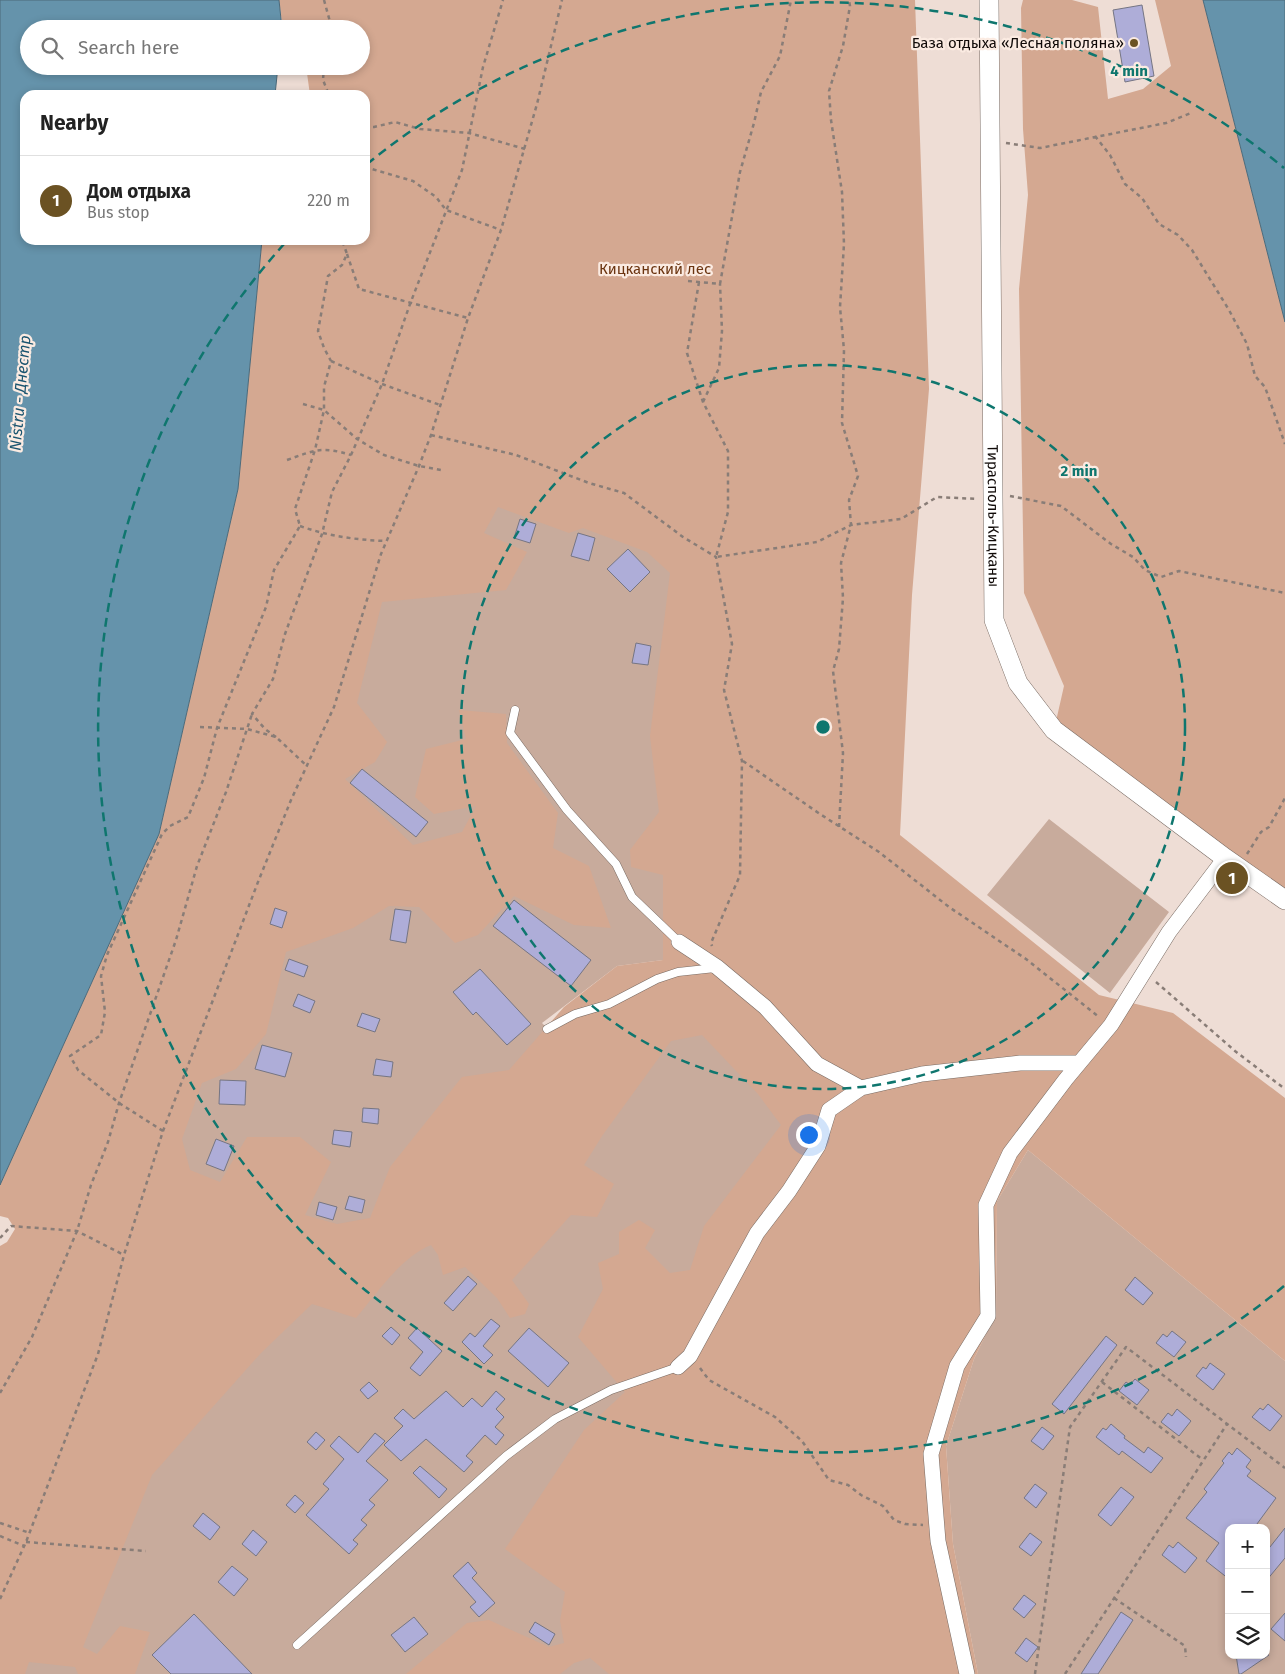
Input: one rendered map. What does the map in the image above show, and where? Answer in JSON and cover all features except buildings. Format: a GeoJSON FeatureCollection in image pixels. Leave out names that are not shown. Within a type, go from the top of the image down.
{"type":"FeatureCollection","features":[{"type":"Feature","properties":{"kind":"street","name":"Тирасполь-Кицканы"},"geometry":{"type":"LineString","coordinates":[[989,0],[994,620],[1018,683],[1054,730],[1232,863],[1285,900]]}},
{"type":"Feature","properties":{"kind":"street"},"geometry":{"type":"LineString","coordinates":[[967,1674],[938,1541],[931,1454],[957,1366],[988,1316],[986,1205],[1010,1153],[1110,1025],[1169,932],[1232,863]]}},
{"type":"Feature","properties":{"kind":"street"},"geometry":{"type":"LineString","coordinates":[[679,942],[717,968],[765,1007],[817,1064],[861,1088]]}},
{"type":"Feature","properties":{"kind":"street"},"geometry":{"type":"LineString","coordinates":[[678,1367],[690,1356],[757,1233],[789,1191],[818,1146],[829,1110],[861,1088],[922,1074],[1020,1063],[1079,1063]]}},
{"type":"Feature","properties":{"kind":"lane"},"geometry":{"type":"LineString","coordinates":[[514,710],[510,733],[567,810],[616,864],[632,897],[679,942]]}},
{"type":"Feature","properties":{"kind":"lane"},"geometry":{"type":"LineString","coordinates":[[547,1029],[575,1014],[609,1004],[657,979],[678,972],[717,968]]}},
{"type":"Feature","properties":{"kind":"lane"},"geometry":{"type":"LineString","coordinates":[[297,1645],[506,1456],[555,1419],[611,1390],[678,1367]]}},
{"type":"Feature","properties":{"kind":"path"},"geometry":{"type":"LineString","coordinates":[[324,0],[330,20]]}},
{"type":"Feature","properties":{"kind":"path"},"geometry":{"type":"LineString","coordinates":[[0,1393],[32,1337],[77,1232],[90,1184],[108,1142],[176,940],[197,866],[226,792],[252,714],[273,679],[286,634],[322,534],[332,492],[352,455],[357,439],[382,384],[410,304],[462,170],[482,68],[504,0]]}},
{"type":"Feature","properties":{"kind":"path"},"geometry":{"type":"LineString","coordinates":[[0,1599],[30,1533],[98,1354],[124,1255],[163,1131],[258,882],[334,707],[380,554],[420,466],[468,318],[501,230],[562,0]]}},
{"type":"Feature","properties":{"kind":"path"},"geometry":{"type":"LineString","coordinates":[[703,402],[719,368],[722,331],[720,284],[740,172],[761,92],[780,56],[791,0]]}},
{"type":"Feature","properties":{"kind":"path"},"geometry":{"type":"LineString","coordinates":[[839,827],[843,753],[833,671],[839,649],[843,598],[841,563],[851,525],[849,500],[858,476],[842,423],[844,350],[840,306],[844,244],[842,192],[831,120],[829,91],[844,46],[850,0]]}},
{"type":"Feature","properties":{"kind":"path"},"geometry":{"type":"LineString","coordinates":[[323,75],[323,80],[327,90]]}},
{"type":"Feature","properties":{"kind":"path"},"geometry":{"type":"LineString","coordinates":[[990,140],[1040,148],[1166,123],[1191,113]]}},
{"type":"Feature","properties":{"kind":"path"},"geometry":{"type":"LineString","coordinates":[[370,127],[396,122],[420,129],[470,133],[524,149]]}},
{"type":"Feature","properties":{"kind":"path"},"geometry":{"type":"LineString","coordinates":[[1095,136],[1110,155],[1125,184],[1142,198],[1159,224],[1178,235],[1192,250],[1247,344],[1255,376],[1265,387],[1285,444]]}},
{"type":"Feature","properties":{"kind":"path"},"geometry":{"type":"LineString","coordinates":[[370,168],[413,181],[436,197],[446,210],[501,230]]}},
{"type":"Feature","properties":{"kind":"path"},"geometry":{"type":"LineString","coordinates":[[344,245],[359,290],[468,318]]}},
{"type":"Feature","properties":{"kind":"path"},"geometry":{"type":"LineString","coordinates":[[347,254],[342,265],[328,276],[318,331],[331,362],[382,384],[440,405]]}},
{"type":"Feature","properties":{"kind":"path"},"geometry":{"type":"LineString","coordinates":[[688,280],[720,284]]}},
{"type":"Feature","properties":{"kind":"path"},"geometry":{"type":"LineString","coordinates":[[699,282],[687,354],[703,402],[728,451],[728,512],[716,557],[732,644],[724,690],[742,761],[740,875],[711,943],[717,968]]}},
{"type":"Feature","properties":{"kind":"path"},"geometry":{"type":"LineString","coordinates":[[163,1131],[120,1103],[78,1070],[70,1056],[101,1035],[105,1012],[101,976],[107,955],[162,834],[170,826],[188,817],[204,778],[217,728],[266,607],[274,570],[300,526],[295,509],[315,450],[324,410],[324,387],[331,362]]}},
{"type":"Feature","properties":{"kind":"path"},"geometry":{"type":"LineString","coordinates":[[303,404],[324,410],[345,426],[357,439],[384,456],[441,470]]}},
{"type":"Feature","properties":{"kind":"path"},"geometry":{"type":"LineString","coordinates":[[430,435],[516,455],[588,483],[624,493],[683,537],[716,557],[817,542],[851,525],[901,519],[937,498],[964,497],[993,501],[1007,496],[1061,506],[1110,544],[1133,557],[1145,570],[1161,577],[1179,571],[1285,593]]}},
{"type":"Feature","properties":{"kind":"path"},"geometry":{"type":"LineString","coordinates":[[287,460],[315,450],[335,450],[352,455]]}},
{"type":"Feature","properties":{"kind":"path"},"geometry":{"type":"LineString","coordinates":[[300,526],[322,534],[362,540],[386,541]]}},
{"type":"Feature","properties":{"kind":"path"},"geometry":{"type":"LineString","coordinates":[[252,714],[265,729],[307,766]]}},
{"type":"Feature","properties":{"kind":"path"},"geometry":{"type":"LineString","coordinates":[[200,727],[247,729],[276,738]]}},
{"type":"Feature","properties":{"kind":"path"},"geometry":{"type":"LineString","coordinates":[[742,761],[879,852],[949,907],[1026,960],[1110,1025]]}},
{"type":"Feature","properties":{"kind":"path"},"geometry":{"type":"LineString","coordinates":[[1232,863],[1261,832],[1269,827],[1285,798]]}},
{"type":"Feature","properties":{"kind":"path"},"geometry":{"type":"LineString","coordinates":[[1145,972],[1235,1052],[1285,1089]]}},
{"type":"Feature","properties":{"kind":"path"},"geometry":{"type":"LineString","coordinates":[[0,1238],[11,1226],[77,1232],[124,1255]]}},
{"type":"Feature","properties":{"kind":"path"},"geometry":{"type":"LineString","coordinates":[[1035,1674],[1070,1427],[1126,1347],[1285,1468]]}},
{"type":"Feature","properties":{"kind":"path"},"geometry":{"type":"LineString","coordinates":[[690,1356],[709,1380],[775,1417],[802,1441],[829,1480],[848,1486],[883,1506],[894,1520],[904,1524],[937,1525]]}},
{"type":"Feature","properties":{"kind":"path"},"geometry":{"type":"LineString","coordinates":[[1102,1382],[1204,1460]]}},
{"type":"Feature","properties":{"kind":"path"},"geometry":{"type":"LineString","coordinates":[[1065,1674],[1227,1424]]}},
{"type":"Feature","properties":{"kind":"path"},"geometry":{"type":"LineString","coordinates":[[0,1523],[30,1533]]}},
{"type":"Feature","properties":{"kind":"path"},"geometry":{"type":"LineString","coordinates":[[0,1536],[24,1546]]}},
{"type":"Feature","properties":{"kind":"path"},"geometry":{"type":"LineString","coordinates":[[26,1542],[146,1551]]}},
{"type":"Feature","properties":{"kind":"path"},"geometry":{"type":"LineString","coordinates":[[1114,1598],[1186,1646],[1186,1657]]}},
{"type":"Feature","properties":{"kind":"shaded area"},"geometry":{"type":"Polygon","coordinates":[[[443,465],[679,552],[663,960],[617,966],[542,1023],[593,1076],[680,983],[797,1106],[867,1674],[0,1674],[166,1165],[376,603],[443,465]]]}},
{"type":"Feature","properties":{"kind":"shaded area"},"geometry":{"type":"Polygon","coordinates":[[[1049,819],[1169,912],[1110,993],[987,895],[1049,819]]]}},
{"type":"Feature","properties":{"kind":"shaded area"},"geometry":{"type":"Polygon","coordinates":[[[1028,1150],[1285,1361],[1285,1674],[978,1674],[953,1544],[946,1446],[974,1359],[996,1313],[997,1201],[1028,1150]]]}},
{"type":"Feature","properties":{"kind":"green space","name":"Кицканский лес"},"geometry":{"type":"Polygon","coordinates":[[[279,0],[915,0],[929,389],[912,595],[900,835],[1099,995],[1173,1013],[1285,1098],[1285,1361],[1028,1150],[997,1201],[996,1313],[974,1359],[946,1446],[953,1544],[978,1674],[609,1674],[590,1658],[574,1663],[560,1674],[406,1674],[467,1623],[489,1620],[549,1647],[564,1643],[560,1621],[565,1592],[505,1549],[584,1430],[625,1392],[578,1337],[603,1289],[598,1263],[619,1254],[619,1232],[639,1220],[655,1230],[645,1248],[670,1273],[690,1270],[704,1226],[781,1125],[758,1094],[702,1035],[671,1041],[602,1136],[584,1165],[614,1184],[597,1217],[571,1215],[512,1280],[529,1304],[525,1314],[510,1318],[497,1298],[465,1267],[443,1275],[438,1255],[431,1245],[409,1258],[399,1267],[356,1318],[312,1304],[261,1353],[152,1475],[83,1647],[97,1654],[120,1626],[150,1632],[135,1674],[78,1674],[75,1667],[29,1662],[25,1674],[0,1674],[0,1246],[7,1242],[15,1229],[8,1218],[0,1216],[0,1185],[159,834],[238,489],[262,245],[370,245],[370,90],[309,90],[307,75],[370,75],[370,20],[282,20],[279,0]],[[498,507],[484,533],[527,552],[506,590],[382,602],[357,703],[387,742],[375,762],[345,779],[413,845],[462,832],[476,806],[434,814],[415,797],[426,749],[466,739],[459,710],[506,714],[507,743],[558,813],[553,848],[589,866],[611,928],[574,925],[514,896],[478,935],[455,943],[419,907],[389,906],[353,928],[286,952],[266,1034],[236,1069],[202,1083],[182,1139],[190,1170],[220,1182],[247,1137],[300,1137],[331,1162],[305,1215],[337,1224],[370,1218],[390,1167],[462,1077],[509,1070],[564,1007],[617,966],[663,960],[663,875],[631,867],[630,850],[659,812],[650,736],[670,573],[647,552],[583,528],[569,533],[498,507]]]}},
{"type":"Feature","properties":{"kind":"green space"},"geometry":{"type":"Polygon","coordinates":[[[1023,0],[1072,0],[1098,7],[1108,99],[1143,89],[1171,66],[1155,0],[1203,0],[1285,322],[1285,900],[1054,730],[1064,686],[1024,593],[1019,289],[1028,195],[1023,129],[1021,8],[1023,0]]]}},
{"type":"Feature","properties":{"kind":"water","name":"Nistru - Днестр"},"geometry":{"type":"Polygon","coordinates":[[[0,0],[279,0],[281,20],[20,20],[20,75],[277,75],[276,90],[20,90],[20,245],[262,245],[238,489],[159,834],[0,1185],[0,0]]]}},
{"type":"Feature","properties":{"kind":"water"},"geometry":{"type":"Polygon","coordinates":[[[1203,0],[1285,0],[1285,322],[1203,0]]]}},
{"type":"Feature","properties":{"kind":"place","name":"База отдыха «Лесная поляна»"},"geometry":{"type":"Point","coordinates":[1134,43]}},
{"type":"Feature","properties":{"kind":"place","name":"Дом отдыха"},"geometry":{"type":"Point","coordinates":[1232,878]}}]}
